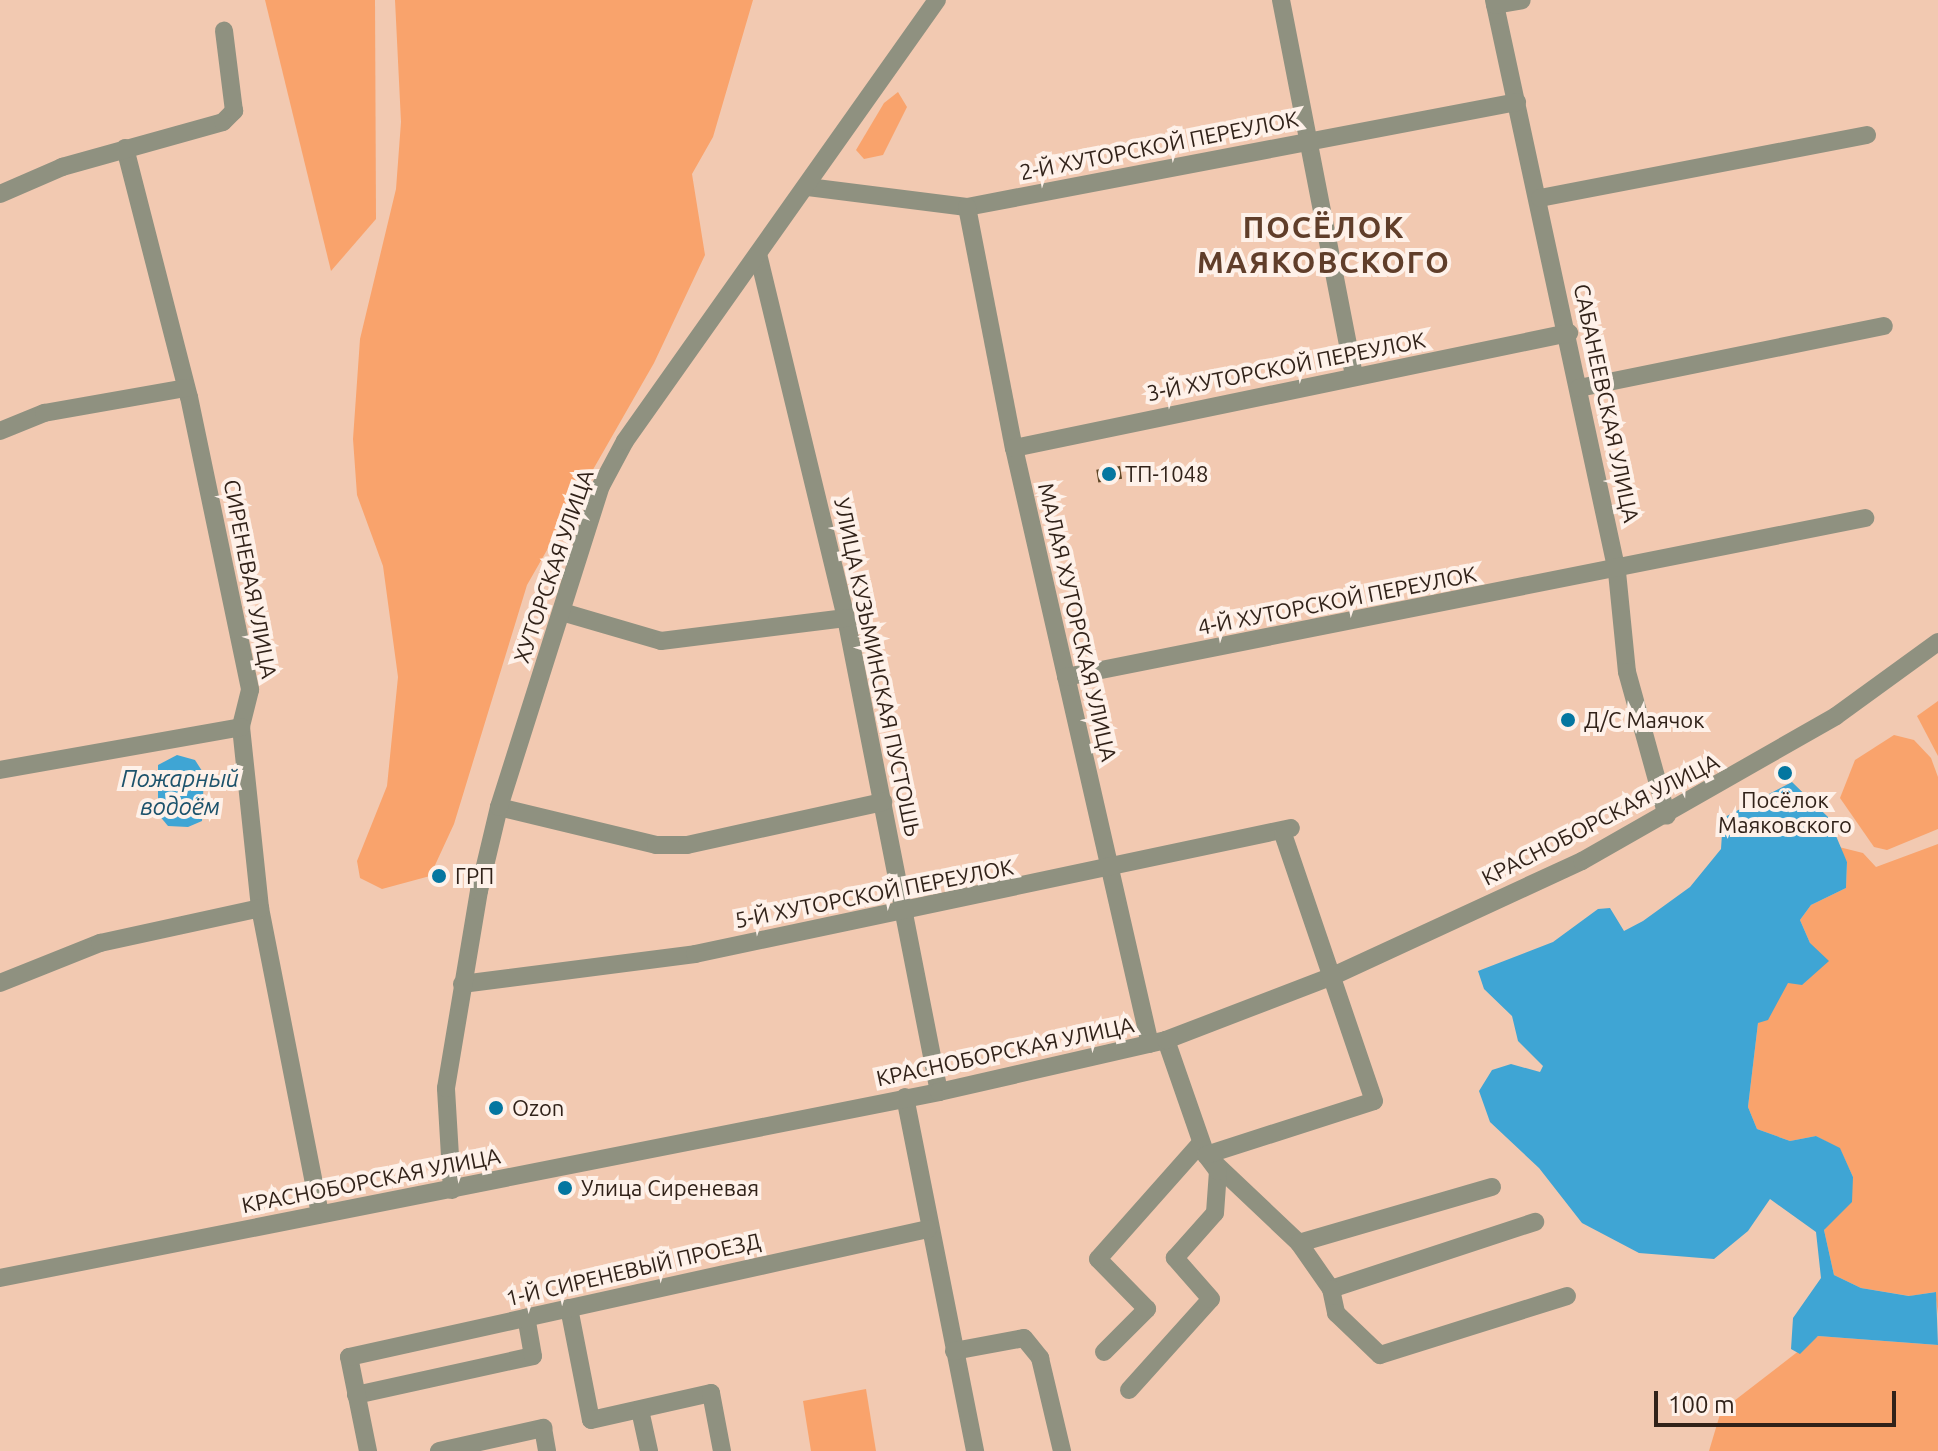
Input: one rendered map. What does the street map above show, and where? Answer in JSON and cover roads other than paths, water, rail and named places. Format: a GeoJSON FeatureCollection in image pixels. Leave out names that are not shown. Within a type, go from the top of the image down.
{"type":"FeatureCollection","features":[{"type":"Feature","properties":{"kind":"street","name":"ХУТОРСКАЯ УЛИЦА"},"geometry":{"type":"LineString","coordinates":[[452,1190],[446,1088],[462,984],[499,807],[601,486],[625,441],[808,187],[937,0]]}},
{"type":"Feature","properties":{"kind":"street"},"geometry":{"type":"LineString","coordinates":[[1281,0],[1354,377]]}},
{"type":"Feature","properties":{"kind":"street"},"geometry":{"type":"LineString","coordinates":[[1494,3],[1522,0]]}},
{"type":"Feature","properties":{"kind":"street","name":"САБАНЕЕВСКАЯ УЛИЦА"},"geometry":{"type":"LineString","coordinates":[[1494,3],[1540,198],[1617,572],[1627,672],[1667,816]]}},
{"type":"Feature","properties":{"kind":"street"},"geometry":{"type":"LineString","coordinates":[[0,194],[125,148],[229,117],[234,92],[224,31]]}},
{"type":"Feature","properties":{"kind":"street","name":"2-Й ХУТОРСКОЙ ПЕРЕУЛОК"},"geometry":{"type":"LineString","coordinates":[[808,187],[967,207],[1517,102]]}},
{"type":"Feature","properties":{"kind":"street"},"geometry":{"type":"LineString","coordinates":[[1540,198],[1867,135]]}},
{"type":"Feature","properties":{"kind":"street","name":"СИРЕНЕВАЯ УЛИЦА"},"geometry":{"type":"LineString","coordinates":[[125,148],[186,388],[250,690],[241,727],[260,908],[320,1214]]}},
{"type":"Feature","properties":{"kind":"street","name":"МАЛАЯ ХУТОРСКАЯ УЛИЦА"},"geometry":{"type":"LineString","coordinates":[[967,207],[1014,448],[1108,870],[1158,1042],[1203,1150],[1218,1171],[1299,1243],[1331,1289],[1336,1313],[1380,1355],[1567,1296]]}},
{"type":"Feature","properties":{"kind":"street","name":"УЛИЦА КУЗЬМИНСКАЯ ПУСТОШЬ"},"geometry":{"type":"LineString","coordinates":[[758,254],[846,618],[939,1092]]}},
{"type":"Feature","properties":{"kind":"street"},"geometry":{"type":"LineString","coordinates":[[1579,388],[1884,326]]}},
{"type":"Feature","properties":{"kind":"street","name":"3-Й ХУТОРСКОЙ ПЕРЕУЛОК"},"geometry":{"type":"LineString","coordinates":[[1014,448],[1569,333]]}},
{"type":"Feature","properties":{"kind":"street"},"geometry":{"type":"LineString","coordinates":[[0,431],[44,413],[186,388]]}},
{"type":"Feature","properties":{"kind":"street","name":"4-Й ХУТОРСКОЙ ПЕРЕУЛОК"},"geometry":{"type":"LineString","coordinates":[[1066,677],[1617,572],[1865,518]]}},
{"type":"Feature","properties":{"kind":"street"},"geometry":{"type":"LineString","coordinates":[[562,612],[661,641],[846,618]]}},
{"type":"Feature","properties":{"kind":"street","name":"КРАСНОБОРСКАЯ УЛИЦА"},"geometry":{"type":"LineString","coordinates":[[0,1278],[939,1092],[1158,1042],[1333,976],[1667,816],[1853,705],[1938,642]]}},
{"type":"Feature","properties":{"kind":"street"},"geometry":{"type":"LineString","coordinates":[[0,770],[241,727]]}},
{"type":"Feature","properties":{"kind":"street"},"geometry":{"type":"LineString","coordinates":[[499,807],[656,845],[687,845],[883,802]]}},
{"type":"Feature","properties":{"kind":"street","name":"5-Й ХУТОРСКОЙ ПЕРЕУЛОК"},"geometry":{"type":"LineString","coordinates":[[462,984],[695,954],[1287,831],[1333,976]]}},
{"type":"Feature","properties":{"kind":"street"},"geometry":{"type":"LineString","coordinates":[[0,983],[100,943],[260,908]]}},
{"type":"Feature","properties":{"kind":"street"},"geometry":{"type":"LineString","coordinates":[[1104,1352],[1147,1309],[1098,1259],[1203,1150],[1374,1101],[1333,976]]}},
{"type":"Feature","properties":{"kind":"street"},"geometry":{"type":"LineString","coordinates":[[905,1097],[928,1229],[975,1451]]}},
{"type":"Feature","properties":{"kind":"street"},"geometry":{"type":"LineString","coordinates":[[1129,1390],[1211,1299],[1175,1258],[1215,1213],[1218,1171]]}},
{"type":"Feature","properties":{"kind":"street"},"geometry":{"type":"LineString","coordinates":[[1299,1243],[1492,1187]]}},
{"type":"Feature","properties":{"kind":"street"},"geometry":{"type":"LineString","coordinates":[[1331,1289],[1535,1222]]}},
{"type":"Feature","properties":{"kind":"street","name":"1-Й СИРЕНЕВЫЙ ПРОЕЗД"},"geometry":{"type":"LineString","coordinates":[[356,1395],[349,1357],[928,1229]]}},
{"type":"Feature","properties":{"kind":"street"},"geometry":{"type":"LineString","coordinates":[[569,1308],[591,1420],[711,1393],[722,1451]]}},
{"type":"Feature","properties":{"kind":"street"},"geometry":{"type":"LineString","coordinates":[[368,1451],[356,1395],[533,1356],[526,1318]]}},
{"type":"Feature","properties":{"kind":"street"},"geometry":{"type":"LineString","coordinates":[[954,1351],[1024,1338],[1040,1358],[1062,1451]]}},
{"type":"Feature","properties":{"kind":"street"},"geometry":{"type":"LineString","coordinates":[[640,1410],[649,1451]]}},
{"type":"Feature","properties":{"kind":"street"},"geometry":{"type":"LineString","coordinates":[[439,1451],[471,1448],[543,1428],[547,1451]]}},
{"type":"Feature","properties":{"kind":"water","name":"Пожарный водоём"},"geometry":{"type":"Polygon","coordinates":[[[177,755],[195,760],[204,774],[202,821],[188,827],[168,826],[158,814],[158,765],[177,755]]]}},
{"type":"Feature","properties":{"kind":"water"},"geometry":{"type":"Polygon","coordinates":[[[1792,782],[1828,817],[1847,862],[1846,888],[1811,905],[1800,920],[1810,943],[1829,961],[1802,985],[1788,983],[1768,1020],[1758,1023],[1748,1107],[1757,1129],[1790,1141],[1816,1136],[1840,1148],[1853,1177],[1852,1202],[1824,1230],[1834,1275],[1861,1288],[1909,1296],[1936,1292],[1938,1345],[1818,1336],[1800,1354],[1791,1349],[1793,1318],[1821,1278],[1816,1232],[1770,1199],[1748,1231],[1714,1259],[1639,1253],[1582,1223],[1539,1168],[1490,1122],[1479,1091],[1492,1070],[1511,1064],[1540,1072],[1543,1066],[1518,1041],[1512,1016],[1484,989],[1478,971],[1553,942],[1598,909],[1610,908],[1624,931],[1643,921],[1690,887],[1721,849],[1723,818],[1792,782]]]}},
{"type":"Feature","properties":{"kind":"place","name":"ТП-1048"},"geometry":{"type":"Point","coordinates":[1109,474]}},
{"type":"Feature","properties":{"kind":"place","name":"Д/С Маячок"},"geometry":{"type":"Point","coordinates":[1568,720]}},
{"type":"Feature","properties":{"kind":"place","name":"Посёлок Маяковского"},"geometry":{"type":"Point","coordinates":[1785,773]}},
{"type":"Feature","properties":{"kind":"place","name":"ГРП"},"geometry":{"type":"Point","coordinates":[439,876]}},
{"type":"Feature","properties":{"kind":"place","name":"Ozon"},"geometry":{"type":"Point","coordinates":[496,1108]}},
{"type":"Feature","properties":{"kind":"place","name":"Улица Сиреневая"},"geometry":{"type":"Point","coordinates":[565,1188]}},
{"type":"Feature","properties":{"kind":"district","name":"ПОСЁЛОК МАЯКОВСКОГО"},"geometry":{"type":"Point","coordinates":[1324,244]}}]}
